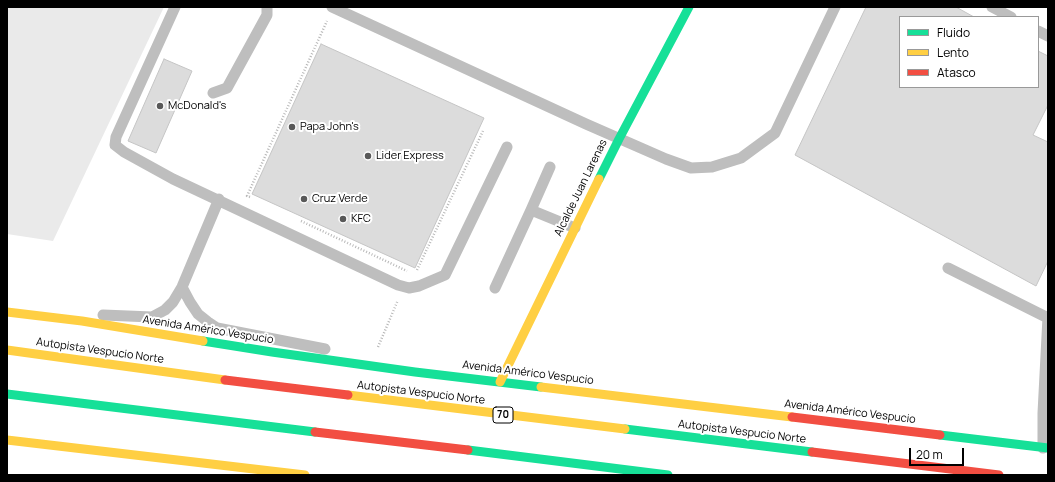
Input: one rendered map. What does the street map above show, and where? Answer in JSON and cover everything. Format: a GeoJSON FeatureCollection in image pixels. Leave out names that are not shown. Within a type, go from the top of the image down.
{"type":"FeatureCollection","features":[{"type":"Feature","properties":{"kind":"main road","name":"Alcalde Juan Larenas"},"geometry":{"type":"LineString","coordinates":[[500,382],[619,138],[689,7]]}},
{"type":"Feature","properties":{"kind":"main road","name":"Avenida Américo Vespucio"},"geometry":{"type":"LineString","coordinates":[[12,313],[82,321],[162,335],[339,362],[1045,448]]}},
{"type":"Feature","properties":{"kind":"main road","name":"Autopista Vespucio Norte"},"geometry":{"type":"LineString","coordinates":[[7,350],[279,387],[999,475]]}},
{"type":"Feature","properties":{"kind":"main road"},"geometry":{"type":"LineString","coordinates":[[7,394],[668,475]]}},
{"type":"Feature","properties":{"kind":"main road"},"geometry":{"type":"LineString","coordinates":[[7,440],[243,472],[305,475]]}},
{"type":"Feature","properties":{"kind":"lane"},"geometry":{"type":"LineString","coordinates":[[175,7],[116,137],[115,145],[124,152],[173,179],[219,199],[398,285],[410,288],[419,286],[445,275],[507,147]]}},
{"type":"Feature","properties":{"kind":"lane"},"geometry":{"type":"LineString","coordinates":[[212,93],[227,88],[267,15],[267,7]]}},
{"type":"Feature","properties":{"kind":"lane"},"geometry":{"type":"LineString","coordinates":[[332,7],[619,138],[666,159],[691,168],[712,167],[741,158],[775,133],[835,7]]}},
{"type":"Feature","properties":{"kind":"lane"},"geometry":{"type":"LineString","coordinates":[[992,7],[1009,16]]}},
{"type":"Feature","properties":{"kind":"lane"},"geometry":{"type":"LineString","coordinates":[[1039,32],[1048,36]]}},
{"type":"Feature","properties":{"kind":"lane"},"geometry":{"type":"LineString","coordinates":[[495,288],[550,167]]}},
{"type":"Feature","properties":{"kind":"lane"},"geometry":{"type":"LineString","coordinates":[[12,313],[37,311],[152,317],[165,310],[173,302],[182,287],[219,199]]}},
{"type":"Feature","properties":{"kind":"lane"},"geometry":{"type":"LineString","coordinates":[[531,210],[575,228]]}},
{"type":"Feature","properties":{"kind":"lane"},"geometry":{"type":"LineString","coordinates":[[948,268],[1048,318],[1045,448]]}},
{"type":"Feature","properties":{"kind":"lane"},"geometry":{"type":"LineString","coordinates":[[182,287],[198,314],[217,328],[326,349],[339,362]]}},
{"type":"Feature","properties":{"kind":"path"},"geometry":{"type":"LineString","coordinates":[[254,199],[247,196],[332,7]]}},
{"type":"Feature","properties":{"kind":"path"},"geometry":{"type":"LineString","coordinates":[[415,274],[482,131]]}},
{"type":"Feature","properties":{"kind":"path"},"geometry":{"type":"LineString","coordinates":[[297,219],[410,272]]}},
{"type":"Feature","properties":{"kind":"path"},"geometry":{"type":"LineString","coordinates":[[369,365],[404,287]]}},
{"type":"Feature","properties":{"kind":"shaded area"},"geometry":{"type":"Polygon","coordinates":[[[7,7],[164,7],[53,241],[7,234],[7,7]]]}},
{"type":"Feature","properties":{"kind":"building"},"geometry":{"type":"Polygon","coordinates":[[[866,7],[956,7],[972,16],[899,16],[899,88],[1039,88],[1039,52],[1048,56],[1048,105],[1033,135],[1048,142],[1048,261],[1036,286],[795,155],[866,7]]]}},
{"type":"Feature","properties":{"kind":"building","name":"Lider Express"},"geometry":{"type":"Polygon","coordinates":[[[321,44],[484,118],[415,268],[252,194],[321,44]]]}},
{"type":"Feature","properties":{"kind":"building","name":"McDonald's"},"geometry":{"type":"Polygon","coordinates":[[[164,59],[192,71],[156,153],[128,141],[164,59]]]}},
{"type":"Feature","properties":{"kind":"traffic: fast"},"geometry":{"type":"LineString","coordinates":[[599,179],[689,7]]}},
{"type":"Feature","properties":{"kind":"traffic: fast"},"geometry":{"type":"LineString","coordinates":[[203,341],[415,372],[541,387]]}},
{"type":"Feature","properties":{"kind":"traffic: fast"},"geometry":{"type":"LineString","coordinates":[[7,394],[315,432]]}},
{"type":"Feature","properties":{"kind":"traffic: fast"},"geometry":{"type":"LineString","coordinates":[[625,429],[812,452]]}},
{"type":"Feature","properties":{"kind":"traffic: fast"},"geometry":{"type":"LineString","coordinates":[[940,435],[1048,448]]}},
{"type":"Feature","properties":{"kind":"traffic: fast"},"geometry":{"type":"LineString","coordinates":[[468,450],[668,475]]}},
{"type":"Feature","properties":{"kind":"traffic: slow"},"geometry":{"type":"LineString","coordinates":[[500,382],[599,179]]}},
{"type":"Feature","properties":{"kind":"traffic: slow"},"geometry":{"type":"LineString","coordinates":[[7,312],[82,321],[203,341]]}},
{"type":"Feature","properties":{"kind":"traffic: slow"},"geometry":{"type":"LineString","coordinates":[[7,350],[225,380]]}},
{"type":"Feature","properties":{"kind":"traffic: slow"},"geometry":{"type":"LineString","coordinates":[[541,387],[792,417]]}},
{"type":"Feature","properties":{"kind":"traffic: slow"},"geometry":{"type":"LineString","coordinates":[[348,395],[625,429]]}},
{"type":"Feature","properties":{"kind":"traffic: slow"},"geometry":{"type":"LineString","coordinates":[[7,440],[305,475]]}},
{"type":"Feature","properties":{"kind":"traffic: jam"},"geometry":{"type":"LineString","coordinates":[[225,380],[348,395]]}},
{"type":"Feature","properties":{"kind":"traffic: jam"},"geometry":{"type":"LineString","coordinates":[[792,417],[940,435]]}},
{"type":"Feature","properties":{"kind":"traffic: jam"},"geometry":{"type":"LineString","coordinates":[[315,432],[468,450]]}},
{"type":"Feature","properties":{"kind":"traffic: jam"},"geometry":{"type":"LineString","coordinates":[[812,452],[999,475]]}},
{"type":"Feature","properties":{"kind":"place","name":"McDonald's"},"geometry":{"type":"Point","coordinates":[160,106]}},
{"type":"Feature","properties":{"kind":"place","name":"Papa John's"},"geometry":{"type":"Point","coordinates":[292,127]}},
{"type":"Feature","properties":{"kind":"place","name":"Lider Express"},"geometry":{"type":"Point","coordinates":[368,156]}},
{"type":"Feature","properties":{"kind":"place","name":"Cruz Verde"},"geometry":{"type":"Point","coordinates":[304,199]}},
{"type":"Feature","properties":{"kind":"place","name":"KFC"},"geometry":{"type":"Point","coordinates":[343,219]}}]}
